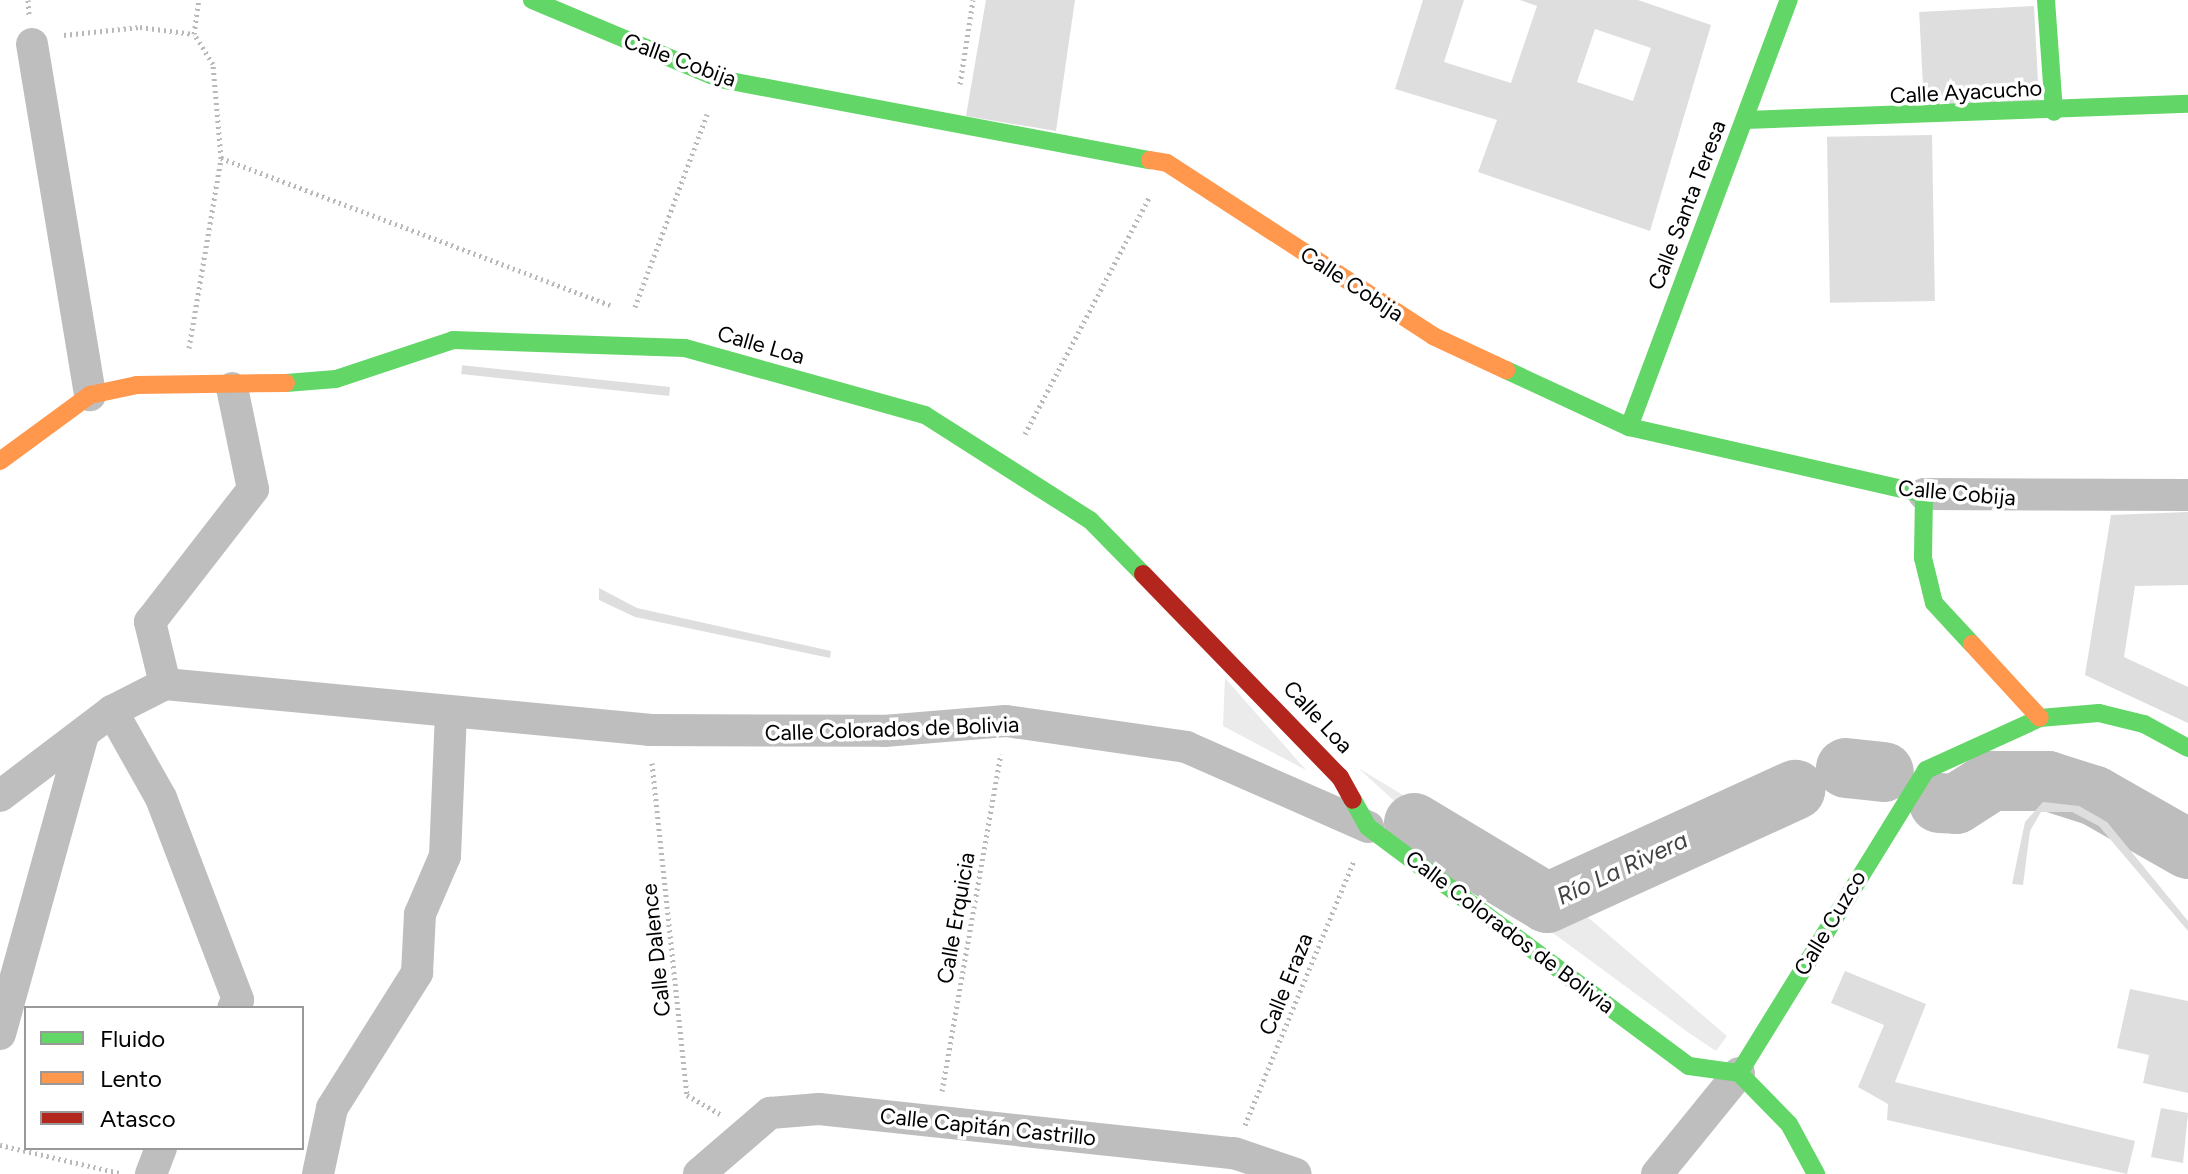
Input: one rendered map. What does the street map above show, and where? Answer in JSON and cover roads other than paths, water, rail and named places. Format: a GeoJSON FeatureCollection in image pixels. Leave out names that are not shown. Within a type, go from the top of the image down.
{"type":"FeatureCollection","features":[{"type":"Feature","properties":{"kind":"main road","name":"Calle Cobija"},"geometry":{"type":"LineString","coordinates":[[532,0],[720,79],[1167,163],[1433,336],[1629,427],[1924,494]]}},
{"type":"Feature","properties":{"kind":"main road","name":"Calle Santa Teresa"},"geometry":{"type":"LineString","coordinates":[[1629,427],[1789,0]]}},
{"type":"Feature","properties":{"kind":"main road"},"geometry":{"type":"LineString","coordinates":[[2046,0],[2054,112]]}},
{"type":"Feature","properties":{"kind":"main road","name":"Calle Ayacucho"},"geometry":{"type":"LineString","coordinates":[[1745,120],[2054,112],[2188,104]]}},
{"type":"Feature","properties":{"kind":"main road","name":"Calle Loa"},"geometry":{"type":"LineString","coordinates":[[0,461],[90,395],[137,385],[232,388],[336,379],[453,340],[685,348],[925,415],[1005,470],[1090,520],[1340,777],[1368,827]]}},
{"type":"Feature","properties":{"kind":"main road"},"geometry":{"type":"LineString","coordinates":[[1924,494],[1923,558],[1934,603],[2040,718]]}},
{"type":"Feature","properties":{"kind":"main road","name":"Calle Cuzco"},"geometry":{"type":"LineString","coordinates":[[1739,1073],[1926,770],[2040,718],[2099,713],[2144,724],[2188,748]]}},
{"type":"Feature","properties":{"kind":"main road","name":"Calle Colorados de Bolivia"},"geometry":{"type":"LineString","coordinates":[[1368,827],[1689,1066],[1739,1073]]}},
{"type":"Feature","properties":{"kind":"main road"},"geometry":{"type":"LineString","coordinates":[[1739,1073],[1789,1124],[1816,1174]]}},
{"type":"Feature","properties":{"kind":"street"},"geometry":{"type":"LineString","coordinates":[[32,44],[90,395]]}},
{"type":"Feature","properties":{"kind":"street"},"geometry":{"type":"LineString","coordinates":[[0,796],[112,711],[165,684],[150,622],[253,489],[232,388]]}},
{"type":"Feature","properties":{"kind":"street","name":"Calle Cobija"},"geometry":{"type":"LineString","coordinates":[[1924,494],[2188,495]]}},
{"type":"Feature","properties":{"kind":"street","name":"Calle Colorados de Bolivia"},"geometry":{"type":"LineString","coordinates":[[165,684],[451,715],[649,730],[884,731],[1006,721],[1186,747],[1368,827]]}},
{"type":"Feature","properties":{"kind":"street"},"geometry":{"type":"LineString","coordinates":[[112,711],[161,798],[238,1000],[234,1006]]}},
{"type":"Feature","properties":{"kind":"street"},"geometry":{"type":"LineString","coordinates":[[318,1174],[332,1108],[417,973],[420,914],[445,856],[451,715]]}},
{"type":"Feature","properties":{"kind":"street"},"geometry":{"type":"LineString","coordinates":[[0,1034],[83,734]]}},
{"type":"Feature","properties":{"kind":"street","name":"Calle Cuzco"},"geometry":{"type":"LineString","coordinates":[[1657,1174],[1739,1073]]}},
{"type":"Feature","properties":{"kind":"street","name":"Calle Capitán Castrillo"},"geometry":{"type":"LineString","coordinates":[[699,1174],[770,1113],[819,1109],[1234,1153],[1296,1174]]}},
{"type":"Feature","properties":{"kind":"street"},"geometry":{"type":"LineString","coordinates":[[151,1174],[160,1150]]}},
{"type":"Feature","properties":{"kind":"waterway","name":"Río La Rivera"},"geometry":{"type":"LineString","coordinates":[[1846,768],[1884,772]]}},
{"type":"Feature","properties":{"kind":"waterway","name":"Río La Rivera"},"geometry":{"type":"LineString","coordinates":[[1939,803],[1956,804],[1992,781],[2048,781],[2095,796],[2188,849]]}},
{"type":"Feature","properties":{"kind":"waterway","name":"Río La Rivera"},"geometry":{"type":"LineString","coordinates":[[1414,823],[1547,903],[1795,790]]}}]}
